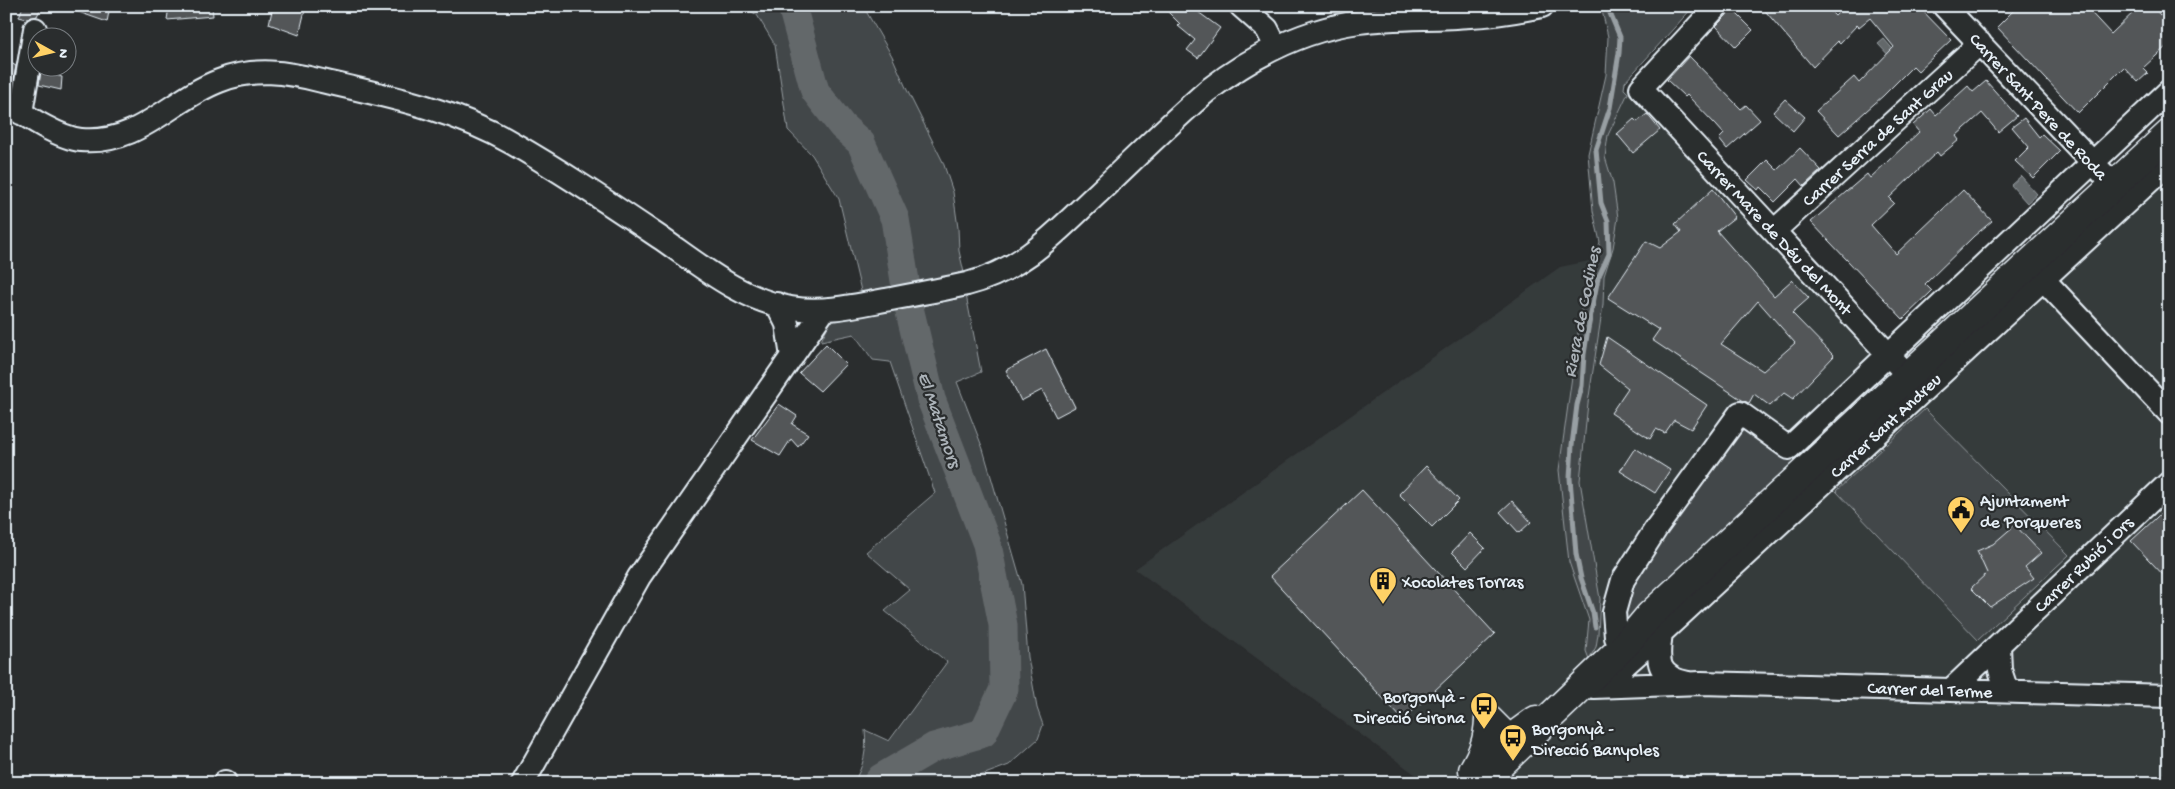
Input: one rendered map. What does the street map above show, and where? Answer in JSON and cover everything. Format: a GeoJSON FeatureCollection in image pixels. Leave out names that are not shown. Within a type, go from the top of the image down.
{"type":"FeatureCollection","features":[{"type":"Feature","properties":{"kind":"main road"},"geometry":{"type":"LineString","coordinates":[[1467,780],[1589,688],[1624,645],[1655,624],[1908,376],[2169,134]]}},
{"type":"Feature","properties":{"kind":"main road"},"geometry":{"type":"LineString","coordinates":[[1501,732],[1540,707],[1616,637],[1655,624]]}},
{"type":"Feature","properties":{"kind":"main road"},"geometry":{"type":"LineString","coordinates":[[1501,732],[1519,734],[1556,703],[1589,688]]}},
{"type":"Feature","properties":{"kind":"main road"},"geometry":{"type":"LineString","coordinates":[[1467,780],[1502,752],[1506,744],[1501,732]]}},
{"type":"Feature","properties":{"kind":"street"},"geometry":{"type":"LineString","coordinates":[[1241,6],[1268,29],[1276,47]]}},
{"type":"Feature","properties":{"kind":"street"},"geometry":{"type":"LineString","coordinates":[[28,53],[11,112],[58,133],[80,140],[107,138],[131,132],[148,124],[204,87],[233,76],[256,72],[274,72],[299,76],[400,100],[466,120],[510,141],[554,168],[722,280],[753,297],[801,309],[834,309],[968,284],[993,276],[1025,260],[1207,91],[1232,71],[1276,47],[1320,31],[1357,22],[1470,16],[1542,6]]}},
{"type":"Feature","properties":{"kind":"street","name":"Carrer Mare de Déu del Mont"},"geometry":{"type":"LineString","coordinates":[[1717,6],[1641,88],[1908,376]]}},
{"type":"Feature","properties":{"kind":"street","name":"Carrer Sant Pere de Roda"},"geometry":{"type":"LineString","coordinates":[[1944,6],[2114,185]]}},
{"type":"Feature","properties":{"kind":"street","name":"Carrer Serra de Sant Grau"},"geometry":{"type":"LineString","coordinates":[[1774,231],[1980,43]]}},
{"type":"Feature","properties":{"kind":"street"},"geometry":{"type":"LineString","coordinates":[[1616,637],[1614,612],[1623,580],[1657,527],[1740,413],[1790,448],[2169,92]]}},
{"type":"Feature","properties":{"kind":"street","name":"Carrer Sant Andreu"},"geometry":{"type":"LineString","coordinates":[[1655,624],[2169,163]]}},
{"type":"Feature","properties":{"kind":"street"},"geometry":{"type":"LineString","coordinates":[[2043,278],[2169,413]]}},
{"type":"Feature","properties":{"kind":"street"},"geometry":{"type":"LineString","coordinates":[[777,304],[787,324],[792,357]]}},
{"type":"Feature","properties":{"kind":"street"},"geometry":{"type":"LineString","coordinates":[[523,783],[639,577],[792,357],[834,309]]}},
{"type":"Feature","properties":{"kind":"street","name":"Carrer Rubió i Ors"},"geometry":{"type":"LineString","coordinates":[[1951,690],[2169,483]]}},
{"type":"Feature","properties":{"kind":"street"},"geometry":{"type":"LineString","coordinates":[[1655,624],[1660,666],[1666,675],[1674,680],[1692,683]]}},
{"type":"Feature","properties":{"kind":"street"},"geometry":{"type":"LineString","coordinates":[[1999,646],[2000,670],[2007,691]]}},
{"type":"Feature","properties":{"kind":"street"},"geometry":{"type":"LineString","coordinates":[[1589,688],[1692,683]]}},
{"type":"Feature","properties":{"kind":"street","name":"Carrer del Terme"},"geometry":{"type":"LineString","coordinates":[[1692,683],[2169,696]]}},
{"type":"Feature","properties":{"kind":"shaded area"},"geometry":{"type":"Polygon","coordinates":[[[743,6],[863,6],[892,56],[943,162],[953,192],[959,251],[965,277],[862,295],[839,199],[812,155],[788,130],[775,45],[757,15],[743,6]]]}},
{"type":"Feature","properties":{"kind":"shaded area"},"geometry":{"type":"Polygon","coordinates":[[[1601,6],[1694,6],[1625,82],[1624,89],[1628,93],[1608,135],[1605,157],[1613,183],[1618,218],[1613,248],[1604,276],[1603,305],[1588,403],[1580,481],[1600,599],[1596,647],[1589,659],[1586,651],[1589,620],[1569,562],[1559,470],[1583,297],[1600,242],[1593,211],[1588,154],[1606,75],[1608,37],[1601,6]]]}},
{"type":"Feature","properties":{"kind":"shaded area"},"geometry":{"type":"Polygon","coordinates":[[[1884,39],[1897,54],[1892,59],[1878,44],[1884,39]]]}},
{"type":"Feature","properties":{"kind":"shaded area"},"geometry":{"type":"Polygon","coordinates":[[[1641,88],[1908,375],[2169,134],[2169,783],[1427,783],[1135,569],[1560,267],[1594,260],[1583,297],[1562,447],[1582,601],[1589,620],[1586,651],[1598,634],[1600,599],[1580,481],[1588,403],[1603,305],[1604,276],[1613,248],[1613,183],[1605,157],[1608,135],[1628,93],[1624,89],[1641,88]]]}},
{"type":"Feature","properties":{"kind":"shaded area"},"geometry":{"type":"Polygon","coordinates":[[[842,126],[873,137],[871,148],[865,153],[855,153],[852,139],[842,126]]]}},
{"type":"Feature","properties":{"kind":"shaded area"},"geometry":{"type":"Polygon","coordinates":[[[2021,176],[2037,194],[2027,203],[2011,185],[2021,176]]]}},
{"type":"Feature","properties":{"kind":"shaded area"},"geometry":{"type":"Polygon","coordinates":[[[966,295],[981,372],[957,382],[983,449],[1022,584],[1028,657],[1037,708],[1043,725],[1038,739],[1009,765],[961,783],[853,783],[864,758],[865,730],[889,741],[947,662],[885,611],[910,590],[866,552],[935,493],[890,362],[873,360],[854,334],[821,341],[830,321],[966,295]]]}},
{"type":"Feature","properties":{"kind":"shaded area"},"geometry":{"type":"Polygon","coordinates":[[[1871,381],[1878,388],[1627,620],[1623,611],[1628,592],[1644,561],[1740,428],[1786,460],[1871,381]]]}},
{"type":"Feature","properties":{"kind":"shaded area"},"geometry":{"type":"Polygon","coordinates":[[[1925,409],[2069,555],[1978,640],[1836,491],[1925,409]]]}},
{"type":"Feature","properties":{"kind":"building"},"geometry":{"type":"Polygon","coordinates":[[[23,6],[42,6],[37,16],[27,19],[19,17],[23,6]]]}},
{"type":"Feature","properties":{"kind":"building"},"geometry":{"type":"Polygon","coordinates":[[[68,6],[110,6],[107,22],[67,8],[68,6]]]}},
{"type":"Feature","properties":{"kind":"building"},"geometry":{"type":"Polygon","coordinates":[[[169,6],[212,6],[213,16],[167,20],[169,6]]]}},
{"type":"Feature","properties":{"kind":"building"},"geometry":{"type":"Polygon","coordinates":[[[273,6],[306,6],[299,35],[269,24],[273,6]]]}},
{"type":"Feature","properties":{"kind":"building"},"geometry":{"type":"Polygon","coordinates":[[[1162,6],[1190,6],[1220,28],[1198,58],[1187,50],[1195,40],[1178,26],[1180,24],[1162,6]]]}},
{"type":"Feature","properties":{"kind":"building"},"geometry":{"type":"Polygon","coordinates":[[[1761,6],[1825,6],[1835,16],[1845,6],[1918,6],[1951,40],[1918,71],[1913,66],[1839,135],[1816,111],[1854,77],[1859,83],[1894,47],[1870,18],[1859,27],[1857,25],[1840,43],[1838,41],[1813,67],[1761,6]]]}},
{"type":"Feature","properties":{"kind":"building"},"geometry":{"type":"Polygon","coordinates":[[[2018,6],[2085,6],[2111,34],[2140,6],[2152,6],[2161,16],[2169,9],[2169,44],[2143,68],[2148,73],[2138,82],[2124,67],[2078,113],[1997,27],[2018,6]]]}},
{"type":"Feature","properties":{"kind":"building"},"geometry":{"type":"Polygon","coordinates":[[[1730,7],[1753,30],[1736,47],[1716,26],[1727,15],[1730,7]]]}},
{"type":"Feature","properties":{"kind":"building"},"geometry":{"type":"Polygon","coordinates":[[[1689,56],[1741,109],[1746,105],[1760,120],[1727,149],[1719,139],[1724,134],[1687,95],[1685,97],[1667,80],[1689,56]]]}},
{"type":"Feature","properties":{"kind":"building"},"geometry":{"type":"Polygon","coordinates":[[[6,60],[16,66],[11,91],[6,90],[6,60]]]}},
{"type":"Feature","properties":{"kind":"building"},"geometry":{"type":"Polygon","coordinates":[[[40,78],[62,78],[61,90],[39,85],[40,78]]]}},
{"type":"Feature","properties":{"kind":"building"},"geometry":{"type":"Polygon","coordinates":[[[1986,81],[2017,116],[1998,132],[1982,113],[1956,136],[1959,140],[1940,156],[1937,152],[1889,198],[1894,203],[1871,225],[1896,254],[1963,190],[1992,221],[1925,284],[1932,291],[1903,319],[1811,222],[1867,174],[1870,178],[1919,132],[1913,125],[1931,109],[1936,115],[1968,86],[1973,92],[1986,81]]]}},
{"type":"Feature","properties":{"kind":"building"},"geometry":{"type":"Polygon","coordinates":[[[1785,99],[1805,117],[1793,131],[1773,112],[1785,99]]]}},
{"type":"Feature","properties":{"kind":"building"},"geometry":{"type":"Polygon","coordinates":[[[1647,114],[1660,130],[1633,153],[1617,134],[1634,119],[1637,122],[1647,114]]]}},
{"type":"Feature","properties":{"kind":"building"},"geometry":{"type":"Polygon","coordinates":[[[2024,118],[2039,137],[2042,134],[2060,151],[2033,178],[2015,161],[2029,147],[2012,127],[2024,118]]]}},
{"type":"Feature","properties":{"kind":"building"},"geometry":{"type":"Polygon","coordinates":[[[1800,148],[1821,170],[1804,186],[1798,179],[1775,202],[1760,187],[1758,190],[1747,180],[1767,160],[1777,170],[1800,148]]]}},
{"type":"Feature","properties":{"kind":"building"},"geometry":{"type":"Polygon","coordinates":[[[1713,189],[1735,217],[1717,231],[1774,296],[1792,280],[1809,298],[1792,313],[1834,356],[1793,399],[1784,393],[1770,406],[1754,394],[1749,403],[1742,400],[1652,340],[1659,330],[1608,298],[1646,241],[1660,248],[1681,232],[1675,224],[1713,189]],[[1758,301],[1721,344],[1763,371],[1795,343],[1758,301]]]}},
{"type":"Feature","properties":{"kind":"building"},"geometry":{"type":"Polygon","coordinates":[[[1607,337],[1707,405],[1691,429],[1674,420],[1665,433],[1656,429],[1650,439],[1611,413],[1628,388],[1599,365],[1607,337]]]}},
{"type":"Feature","properties":{"kind":"building"},"geometry":{"type":"Polygon","coordinates":[[[826,344],[846,364],[820,391],[799,373],[826,344]]]}},
{"type":"Feature","properties":{"kind":"building"},"geometry":{"type":"Polygon","coordinates":[[[1046,349],[1075,407],[1056,417],[1042,390],[1021,401],[1006,370],[1046,349]]]}},
{"type":"Feature","properties":{"kind":"building"},"geometry":{"type":"Polygon","coordinates":[[[779,404],[797,416],[792,424],[808,434],[798,447],[791,439],[780,456],[752,440],[779,404]]]}},
{"type":"Feature","properties":{"kind":"building"},"geometry":{"type":"Polygon","coordinates":[[[1635,448],[1670,470],[1655,493],[1620,471],[1635,448]]]}},
{"type":"Feature","properties":{"kind":"building"},"geometry":{"type":"Polygon","coordinates":[[[1426,466],[1459,500],[1432,527],[1399,494],[1426,466]]]}},
{"type":"Feature","properties":{"kind":"building","name":"Xocolates Torras"},"geometry":{"type":"Polygon","coordinates":[[[1362,490],[1495,634],[1403,720],[1270,576],[1362,490]]]}},
{"type":"Feature","properties":{"kind":"building"},"geometry":{"type":"Polygon","coordinates":[[[1512,501],[1531,522],[1519,533],[1500,512],[1512,501]]]}},
{"type":"Feature","properties":{"kind":"building"},"geometry":{"type":"Polygon","coordinates":[[[2169,506],[2169,581],[2131,541],[2169,506]]]}},
{"type":"Feature","properties":{"kind":"building"},"geometry":{"type":"Polygon","coordinates":[[[2015,525],[2041,553],[2025,567],[2034,578],[1990,607],[1971,588],[1987,573],[1977,551],[1993,544],[2015,525]]]}},
{"type":"Feature","properties":{"kind":"building"},"geometry":{"type":"Polygon","coordinates":[[[1470,533],[1485,548],[1467,567],[1452,552],[1470,533]]]}},
{"type":"Feature","properties":{"kind":"waterway","name":"El Matamors"},"geometry":{"type":"LineString","coordinates":[[792,6],[815,91],[842,126],[861,143],[895,219],[910,312],[931,399],[987,544],[1003,625],[1004,689],[983,733],[934,747],[881,778],[877,783]]}},
{"type":"Feature","properties":{"kind":"waterway","name":"Riera de Codines"},"geometry":{"type":"LineString","coordinates":[[1595,627],[1593,613],[1581,578],[1576,554],[1570,478],[1572,445],[1577,405],[1582,386],[1588,329],[1598,278],[1609,254],[1608,221],[1601,203],[1596,150],[1610,108],[1620,37],[1607,6]]}},
{"type":"Feature","properties":{"kind":"place","name":"Ajuntament de Porqueres"},"geometry":{"type":"Point","coordinates":[1961,534]}},
{"type":"Feature","properties":{"kind":"place","name":"Xocolates Torras"},"geometry":{"type":"Point","coordinates":[1383,605]}},
{"type":"Feature","properties":{"kind":"place","name":"Borgonyà - Direcció Girona"},"geometry":{"type":"Point","coordinates":[1484,730]}},
{"type":"Feature","properties":{"kind":"place","name":"Borgonyà - Direcció Banyoles"},"geometry":{"type":"Point","coordinates":[1513,762]}}]}
